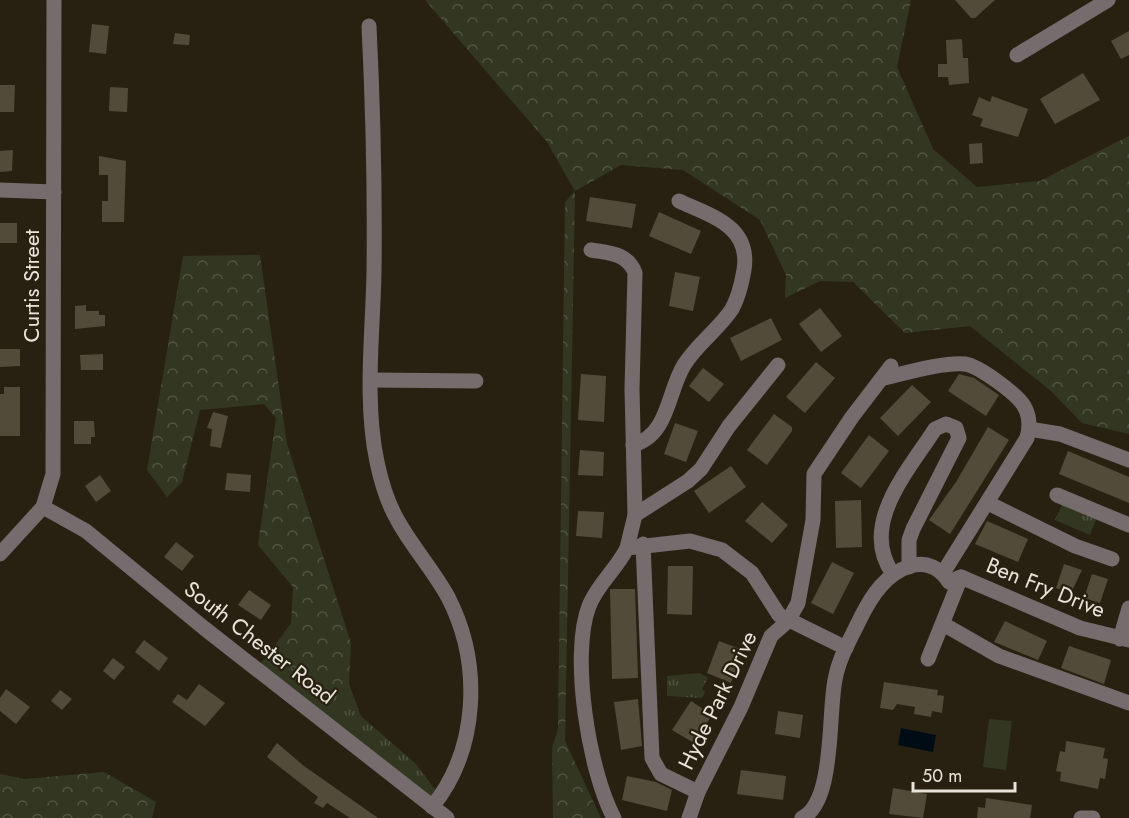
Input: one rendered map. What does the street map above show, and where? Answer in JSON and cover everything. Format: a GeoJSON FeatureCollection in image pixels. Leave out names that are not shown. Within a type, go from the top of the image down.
{"type":"FeatureCollection","features":[{"type":"Feature","properties":{"kind":"street","name":"Curtis Street"},"geometry":{"type":"LineString","coordinates":[[0,554],[43,507],[53,474],[54,0]]}},
{"type":"Feature","properties":{"kind":"street"},"geometry":{"type":"LineString","coordinates":[[1017,56],[1108,0]]}},
{"type":"Feature","properties":{"kind":"street"},"geometry":{"type":"LineString","coordinates":[[369,26],[374,136],[372,423],[377,461],[397,520],[448,597],[458,621],[471,679],[465,745],[448,787],[432,807]]}},
{"type":"Feature","properties":{"kind":"street"},"geometry":{"type":"LineString","coordinates":[[0,190],[54,192]]}},
{"type":"Feature","properties":{"kind":"street"},"geometry":{"type":"LineString","coordinates":[[633,445],[653,436],[660,428],[668,401],[685,364],[732,309],[742,280],[746,257],[740,238],[727,224],[679,201]]}},
{"type":"Feature","properties":{"kind":"street"},"geometry":{"type":"LineString","coordinates":[[591,250],[621,256],[633,267],[635,273],[633,445],[635,515],[627,548],[614,570],[602,582],[589,606],[581,648],[588,740],[603,795],[614,818]]}},
{"type":"Feature","properties":{"kind":"street"},"geometry":{"type":"LineString","coordinates":[[846,648],[788,621],[794,614],[800,593],[813,520],[814,474],[852,417],[887,372],[945,364],[968,364],[1017,397],[1028,416],[1029,429],[1027,438],[943,573]]}},
{"type":"Feature","properties":{"kind":"street"},"geometry":{"type":"LineString","coordinates":[[635,515],[688,481],[701,469],[729,426],[778,365]]}},
{"type":"Feature","properties":{"kind":"street"},"geometry":{"type":"LineString","coordinates":[[372,380],[476,381]]}},
{"type":"Feature","properties":{"kind":"street"},"geometry":{"type":"LineString","coordinates":[[893,574],[884,556],[881,542],[884,514],[935,429],[945,424],[956,428],[959,438],[913,529],[909,540],[909,567]]}},
{"type":"Feature","properties":{"kind":"street"},"geometry":{"type":"LineString","coordinates":[[1029,429],[1060,434],[1129,460]]}},
{"type":"Feature","properties":{"kind":"street"},"geometry":{"type":"LineString","coordinates":[[1057,495],[1129,525]]}},
{"type":"Feature","properties":{"kind":"street"},"geometry":{"type":"LineString","coordinates":[[988,503],[1075,546],[1112,559]]}},
{"type":"Feature","properties":{"kind":"street","name":"South Chester Road"},"geometry":{"type":"LineString","coordinates":[[43,507],[86,531],[204,628],[447,818]]}},
{"type":"Feature","properties":{"kind":"street","name":"Hyde Park Drive"},"geometry":{"type":"LineString","coordinates":[[627,548],[643,544],[690,541],[722,549],[753,573],[772,606],[788,621],[771,636],[741,707],[698,792],[689,818]]}},
{"type":"Feature","properties":{"kind":"street"},"geometry":{"type":"LineString","coordinates":[[643,544],[652,758],[661,774],[698,792]]}},
{"type":"Feature","properties":{"kind":"street","name":"Ben Fry Drive"},"geometry":{"type":"LineString","coordinates":[[814,815],[823,789],[835,681],[846,648],[870,599],[893,574],[909,567],[928,565],[943,573],[949,582],[961,577],[998,591],[1046,615],[1124,640]]}},
{"type":"Feature","properties":{"kind":"street"},"geometry":{"type":"LineString","coordinates":[[928,659],[961,577]]}},
{"type":"Feature","properties":{"kind":"street"},"geometry":{"type":"LineString","coordinates":[[1124,640],[1129,608]]}},
{"type":"Feature","properties":{"kind":"street"},"geometry":{"type":"LineString","coordinates":[[943,624],[999,656],[1129,703]]}},
{"type":"Feature","properties":{"kind":"street"},"geometry":{"type":"LineString","coordinates":[[1081,818],[1093,818]]}},
{"type":"Feature","properties":{"kind":"green space"},"geometry":{"type":"Polygon","coordinates":[[[425,0],[911,0],[897,67],[933,149],[977,187],[1040,181],[1129,136],[1129,434],[1082,423],[1051,391],[970,326],[905,333],[853,282],[820,281],[785,298],[786,275],[760,220],[683,170],[621,165],[575,191],[547,142],[425,0]]]}},
{"type":"Feature","properties":{"kind":"green space"},"geometry":{"type":"Polygon","coordinates":[[[575,191],[565,741],[601,818],[553,818],[552,748],[558,729],[565,202],[575,191]]]}},
{"type":"Feature","properties":{"kind":"green space"},"geometry":{"type":"Polygon","coordinates":[[[260,255],[287,444],[351,643],[349,684],[337,696],[319,690],[271,651],[291,623],[293,587],[258,545],[276,418],[264,404],[200,410],[182,482],[167,497],[147,470],[183,256],[260,255]]]}},
{"type":"Feature","properties":{"kind":"green space"},"geometry":{"type":"Polygon","coordinates":[[[1063,503],[1097,517],[1090,535],[1055,520],[1063,503]]]}},
{"type":"Feature","properties":{"kind":"green space"},"geometry":{"type":"Polygon","coordinates":[[[271,651],[319,690],[337,695],[349,684],[361,716],[416,764],[442,799],[442,807],[260,664],[271,651]]]}},
{"type":"Feature","properties":{"kind":"green space"},"geometry":{"type":"Polygon","coordinates":[[[700,673],[708,678],[702,689],[705,692],[702,698],[667,696],[667,676],[700,673]]]}},
{"type":"Feature","properties":{"kind":"green space"},"geometry":{"type":"Polygon","coordinates":[[[989,719],[1012,721],[1006,770],[983,767],[989,719]]]}},
{"type":"Feature","properties":{"kind":"green space"},"geometry":{"type":"Polygon","coordinates":[[[104,772],[156,802],[152,818],[0,818],[0,774],[24,779],[104,772]]]}},
{"type":"Feature","properties":{"kind":"shaded area"},"geometry":{"type":"Polygon","coordinates":[[[901,728],[936,735],[933,752],[898,745],[901,728]]]}},
{"type":"Feature","properties":{"kind":"building"},"geometry":{"type":"Polygon","coordinates":[[[955,0],[995,0],[975,18],[971,18],[955,0]]]}},
{"type":"Feature","properties":{"kind":"building"},"geometry":{"type":"Polygon","coordinates":[[[92,24],[109,26],[106,54],[89,52],[92,24]]]}},
{"type":"Feature","properties":{"kind":"building"},"geometry":{"type":"Polygon","coordinates":[[[1129,31],[1129,55],[1121,59],[1111,41],[1129,31]]]}},
{"type":"Feature","properties":{"kind":"building"},"geometry":{"type":"Polygon","coordinates":[[[175,33],[190,35],[189,45],[173,44],[175,33]]]}},
{"type":"Feature","properties":{"kind":"building"},"geometry":{"type":"Polygon","coordinates":[[[962,39],[963,58],[968,58],[969,83],[949,85],[948,77],[938,77],[938,64],[947,64],[946,40],[962,39]]]}},
{"type":"Feature","properties":{"kind":"building"},"geometry":{"type":"Polygon","coordinates":[[[1083,73],[1100,100],[1055,124],[1040,99],[1083,73]]]}},
{"type":"Feature","properties":{"kind":"building"},"geometry":{"type":"Polygon","coordinates":[[[0,85],[15,85],[14,112],[0,112],[0,85]]]}},
{"type":"Feature","properties":{"kind":"building"},"geometry":{"type":"Polygon","coordinates":[[[110,87],[128,88],[127,112],[109,111],[110,87]]]}},
{"type":"Feature","properties":{"kind":"building"},"geometry":{"type":"Polygon","coordinates":[[[992,96],[1028,109],[1018,137],[980,126],[983,119],[972,115],[979,97],[990,102],[992,96]]]}},
{"type":"Feature","properties":{"kind":"building"},"geometry":{"type":"Polygon","coordinates":[[[982,143],[983,163],[970,164],[969,144],[982,143]]]}},
{"type":"Feature","properties":{"kind":"building"},"geometry":{"type":"Polygon","coordinates":[[[13,150],[12,171],[0,172],[0,151],[13,150]]]}},
{"type":"Feature","properties":{"kind":"building"},"geometry":{"type":"Polygon","coordinates":[[[99,156],[126,161],[124,222],[102,222],[102,201],[108,201],[108,175],[99,175],[99,156]]]}},
{"type":"Feature","properties":{"kind":"building"},"geometry":{"type":"Polygon","coordinates":[[[590,197],[636,204],[632,228],[586,221],[590,197]]]}},
{"type":"Feature","properties":{"kind":"building"},"geometry":{"type":"Polygon","coordinates":[[[659,212],[701,231],[691,254],[649,236],[659,212]]]}},
{"type":"Feature","properties":{"kind":"building"},"geometry":{"type":"Polygon","coordinates":[[[0,223],[17,223],[17,243],[0,243],[0,223]]]}},
{"type":"Feature","properties":{"kind":"building"},"geometry":{"type":"Polygon","coordinates":[[[675,272],[700,277],[693,311],[669,306],[675,272]]]}},
{"type":"Feature","properties":{"kind":"building"},"geometry":{"type":"Polygon","coordinates":[[[86,305],[86,311],[99,311],[99,315],[105,315],[105,326],[75,329],[75,306],[86,305]]]}},
{"type":"Feature","properties":{"kind":"building"},"geometry":{"type":"Polygon","coordinates":[[[820,308],[842,336],[821,352],[799,324],[820,308]]]}},
{"type":"Feature","properties":{"kind":"building"},"geometry":{"type":"Polygon","coordinates":[[[771,318],[782,340],[741,361],[730,338],[771,318]]]}},
{"type":"Feature","properties":{"kind":"building"},"geometry":{"type":"Polygon","coordinates":[[[0,349],[20,349],[20,366],[0,367],[0,349]]]}},
{"type":"Feature","properties":{"kind":"building"},"geometry":{"type":"Polygon","coordinates":[[[103,354],[103,370],[81,370],[80,355],[103,354]]]}},
{"type":"Feature","properties":{"kind":"building"},"geometry":{"type":"Polygon","coordinates":[[[816,362],[835,378],[805,413],[786,397],[816,362]]]}},
{"type":"Feature","properties":{"kind":"building"},"geometry":{"type":"Polygon","coordinates":[[[703,368],[724,384],[709,402],[689,386],[703,368]]]}},
{"type":"Feature","properties":{"kind":"building"},"geometry":{"type":"Polygon","coordinates":[[[581,374],[606,376],[604,422],[578,420],[581,374]]]}},
{"type":"Feature","properties":{"kind":"building"},"geometry":{"type":"Polygon","coordinates":[[[959,374],[974,378],[999,395],[986,416],[948,391],[959,374]]]}},
{"type":"Feature","properties":{"kind":"building"},"geometry":{"type":"Polygon","coordinates":[[[912,385],[931,402],[898,436],[880,418],[912,385]]]}},
{"type":"Feature","properties":{"kind":"building"},"geometry":{"type":"Polygon","coordinates":[[[4,387],[20,387],[20,436],[0,436],[0,394],[4,394],[4,387]]]}},
{"type":"Feature","properties":{"kind":"building"},"geometry":{"type":"Polygon","coordinates":[[[213,412],[228,416],[221,448],[210,446],[212,429],[207,428],[213,412]]]}},
{"type":"Feature","properties":{"kind":"building"},"geometry":{"type":"Polygon","coordinates":[[[774,414],[792,427],[792,431],[767,465],[747,450],[774,414]]]}},
{"type":"Feature","properties":{"kind":"building"},"geometry":{"type":"Polygon","coordinates":[[[74,421],[94,421],[95,437],[91,437],[91,444],[74,444],[74,421]]]}},
{"type":"Feature","properties":{"kind":"building"},"geometry":{"type":"Polygon","coordinates":[[[675,423],[698,431],[686,462],[664,454],[675,423]]]}},
{"type":"Feature","properties":{"kind":"building"},"geometry":{"type":"Polygon","coordinates":[[[988,427],[1009,440],[950,534],[929,520],[956,482],[988,427]]]}},
{"type":"Feature","properties":{"kind":"building"},"geometry":{"type":"Polygon","coordinates":[[[869,435],[889,451],[861,488],[841,473],[869,435]]]}},
{"type":"Feature","properties":{"kind":"building"},"geometry":{"type":"Polygon","coordinates":[[[580,450],[604,452],[603,476],[578,475],[580,450]]]}},
{"type":"Feature","properties":{"kind":"building"},"geometry":{"type":"Polygon","coordinates":[[[1068,451],[1129,477],[1129,503],[1059,474],[1068,451]]]}},
{"type":"Feature","properties":{"kind":"building"},"geometry":{"type":"Polygon","coordinates":[[[731,466],[746,487],[709,513],[694,491],[731,466]]]}},
{"type":"Feature","properties":{"kind":"building"},"geometry":{"type":"Polygon","coordinates":[[[227,473],[251,475],[250,492],[225,490],[227,473]]]}},
{"type":"Feature","properties":{"kind":"building"},"geometry":{"type":"Polygon","coordinates":[[[100,475],[111,491],[96,502],[85,486],[100,475]]]}},
{"type":"Feature","properties":{"kind":"building"},"geometry":{"type":"Polygon","coordinates":[[[861,500],[862,547],[836,548],[835,501],[861,500]]]}},
{"type":"Feature","properties":{"kind":"building"},"geometry":{"type":"Polygon","coordinates":[[[762,502],[788,525],[772,543],[745,521],[762,502]]]}},
{"type":"Feature","properties":{"kind":"building"},"geometry":{"type":"Polygon","coordinates":[[[578,511],[604,512],[602,538],[576,536],[578,511]]]}},
{"type":"Feature","properties":{"kind":"building"},"geometry":{"type":"Polygon","coordinates":[[[987,521],[1028,539],[1018,562],[975,544],[987,521]]]}},
{"type":"Feature","properties":{"kind":"building"},"geometry":{"type":"Polygon","coordinates":[[[176,542],[194,556],[182,571],[164,557],[176,542]]]}},
{"type":"Feature","properties":{"kind":"building"},"geometry":{"type":"Polygon","coordinates":[[[832,562],[854,573],[833,614],[811,603],[832,562]]]}},
{"type":"Feature","properties":{"kind":"building"},"geometry":{"type":"Polygon","coordinates":[[[1064,564],[1082,570],[1071,593],[1056,588],[1064,564]]]}},
{"type":"Feature","properties":{"kind":"building"},"geometry":{"type":"Polygon","coordinates":[[[668,566],[693,566],[692,615],[667,614],[668,566]]]}},
{"type":"Feature","properties":{"kind":"building"},"geometry":{"type":"Polygon","coordinates":[[[1092,574],[1108,579],[1100,603],[1084,598],[1092,574]]]}},
{"type":"Feature","properties":{"kind":"building"},"geometry":{"type":"Polygon","coordinates":[[[610,589],[635,589],[638,678],[612,679],[610,589]]]}},
{"type":"Feature","properties":{"kind":"building"},"geometry":{"type":"Polygon","coordinates":[[[249,590],[271,605],[261,620],[238,605],[249,590]]]}},
{"type":"Feature","properties":{"kind":"building"},"geometry":{"type":"Polygon","coordinates":[[[1005,621],[1047,641],[1038,660],[994,642],[1005,621]]]}},
{"type":"Feature","properties":{"kind":"building"},"geometry":{"type":"Polygon","coordinates":[[[144,640],[168,658],[159,671],[135,652],[144,640]]]}},
{"type":"Feature","properties":{"kind":"building"},"geometry":{"type":"Polygon","coordinates":[[[719,641],[743,650],[731,683],[707,673],[719,641]]]}},
{"type":"Feature","properties":{"kind":"building"},"geometry":{"type":"Polygon","coordinates":[[[1069,646],[1111,660],[1104,684],[1061,668],[1069,646]]]}},
{"type":"Feature","properties":{"kind":"building"},"geometry":{"type":"Polygon","coordinates":[[[113,658],[125,667],[114,680],[103,671],[113,658]]]}},
{"type":"Feature","properties":{"kind":"building"},"geometry":{"type":"Polygon","coordinates":[[[884,682],[938,690],[937,695],[944,696],[942,713],[932,711],[931,717],[914,714],[915,707],[897,704],[893,710],[880,708],[884,682]]]}},
{"type":"Feature","properties":{"kind":"building"},"geometry":{"type":"Polygon","coordinates":[[[199,684],[225,703],[205,726],[172,702],[178,694],[187,700],[199,684]]]}},
{"type":"Feature","properties":{"kind":"building"},"geometry":{"type":"Polygon","coordinates":[[[6,689],[30,707],[16,724],[0,711],[0,698],[6,689]]]}},
{"type":"Feature","properties":{"kind":"building"},"geometry":{"type":"Polygon","coordinates":[[[60,690],[72,699],[62,710],[51,701],[60,690]]]}},
{"type":"Feature","properties":{"kind":"building"},"geometry":{"type":"Polygon","coordinates":[[[638,699],[642,746],[621,750],[614,702],[638,699]]]}},
{"type":"Feature","properties":{"kind":"building"},"geometry":{"type":"Polygon","coordinates":[[[691,701],[712,715],[694,743],[672,730],[691,701]]]}},
{"type":"Feature","properties":{"kind":"building"},"geometry":{"type":"Polygon","coordinates":[[[778,711],[803,715],[800,738],[775,734],[778,711]]]}},
{"type":"Feature","properties":{"kind":"building"},"geometry":{"type":"Polygon","coordinates":[[[1066,741],[1105,748],[1103,758],[1108,759],[1105,779],[1100,778],[1098,789],[1060,781],[1061,772],[1056,771],[1060,751],[1065,752],[1066,741]]]}},
{"type":"Feature","properties":{"kind":"building"},"geometry":{"type":"Polygon","coordinates":[[[277,743],[304,766],[378,818],[350,818],[327,803],[323,808],[314,803],[318,797],[267,757],[277,743]]]}},
{"type":"Feature","properties":{"kind":"building"},"geometry":{"type":"Polygon","coordinates":[[[741,770],[786,776],[783,800],[737,794],[741,770]]]}},
{"type":"Feature","properties":{"kind":"building"},"geometry":{"type":"Polygon","coordinates":[[[627,776],[656,782],[672,790],[667,811],[622,800],[627,776]]]}},
{"type":"Feature","properties":{"kind":"building"},"geometry":{"type":"Polygon","coordinates":[[[893,788],[927,794],[923,818],[889,814],[893,788]]]}},
{"type":"Feature","properties":{"kind":"building"},"geometry":{"type":"Polygon","coordinates":[[[986,798],[1032,805],[1030,818],[977,818],[978,807],[985,808],[986,798]]]}}]}
